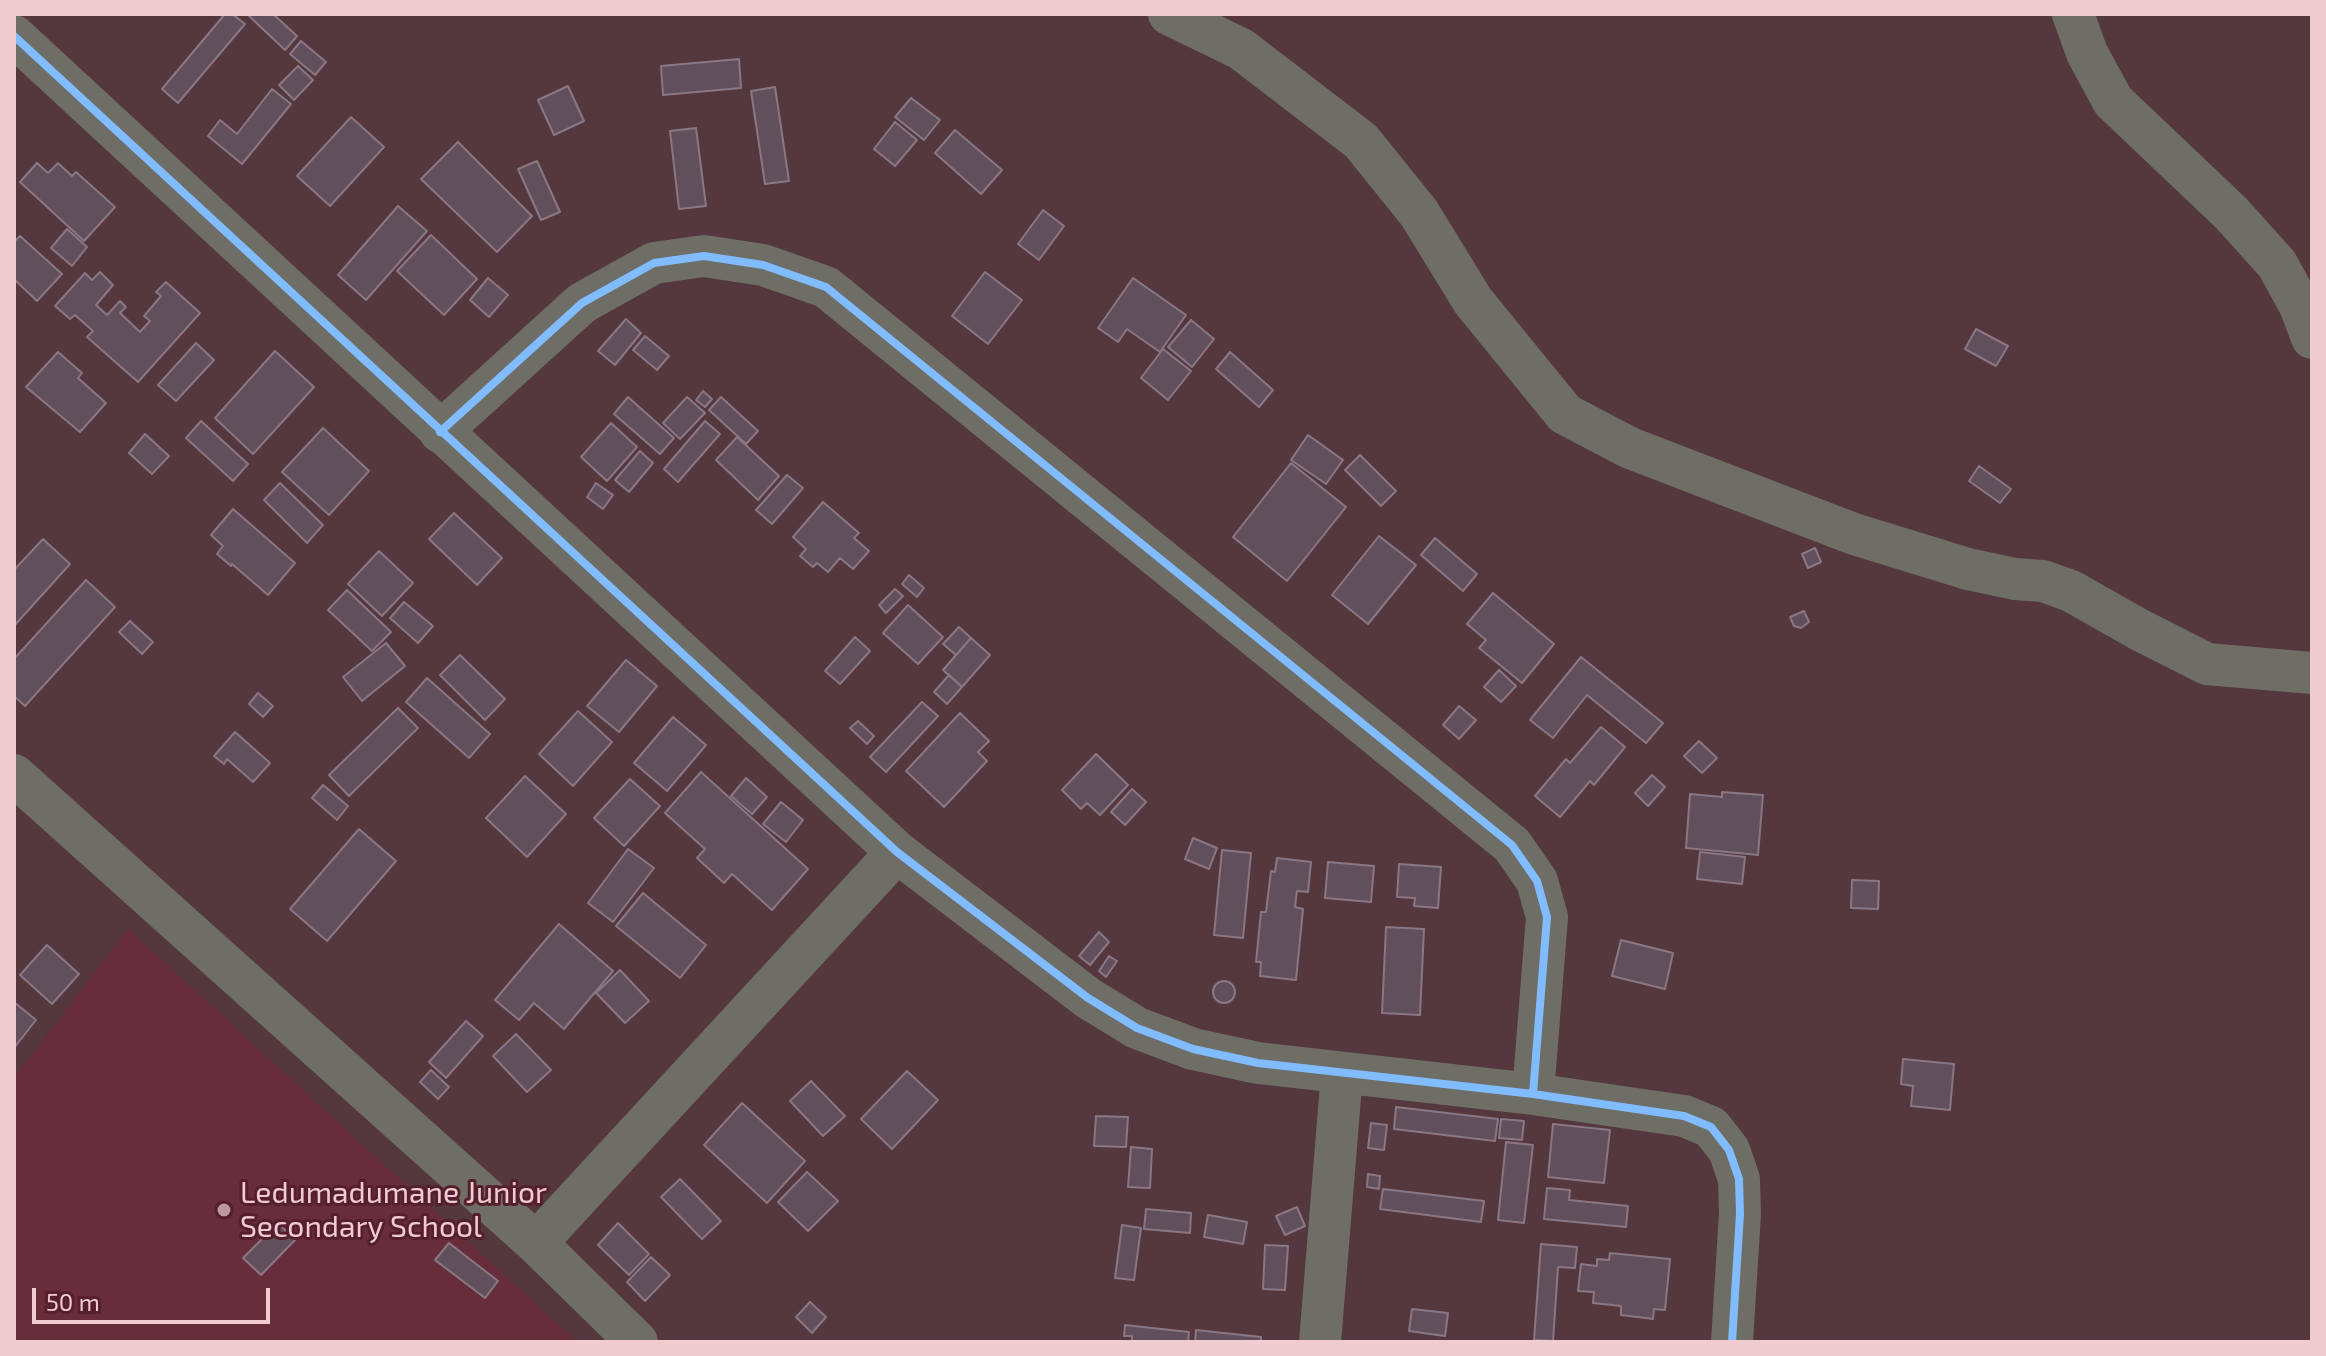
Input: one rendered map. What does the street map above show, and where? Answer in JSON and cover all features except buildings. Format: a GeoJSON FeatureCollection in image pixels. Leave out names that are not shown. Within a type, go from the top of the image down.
{"type":"FeatureCollection","features":[{"type":"Feature","properties":{"kind":"street"},"geometry":{"type":"LineString","coordinates":[[1169,14],[1241,49],[1361,141],[1419,213],[1473,301],[1565,414],[1630,448],[1854,534],[1968,569],[2015,579],[2043,581],[2071,591],[2207,664],[2312,673]]}},
{"type":"Feature","properties":{"kind":"street"},"geometry":{"type":"LineString","coordinates":[[2073,14],[2087,53],[2113,101],[2231,213],[2277,264],[2300,306],[2312,338]]}},
{"type":"Feature","properties":{"kind":"street"},"geometry":{"type":"LineString","coordinates":[[14,36],[897,852],[1088,998],[1137,1028],[1193,1049],[1245,1060],[1533,1094],[1684,1116],[1711,1127],[1729,1150],[1739,1179],[1740,1214],[1732,1342]]}},
{"type":"Feature","properties":{"kind":"street"},"geometry":{"type":"LineString","coordinates":[[440,432],[582,303],[654,263],[704,256],[763,265],[826,287],[1512,845],[1537,881],[1547,917],[1533,1094]]}},
{"type":"Feature","properties":{"kind":"street"},"geometry":{"type":"LineString","coordinates":[[14,775],[536,1243],[637,1342]]}},
{"type":"Feature","properties":{"kind":"street"},"geometry":{"type":"LineString","coordinates":[[536,1243],[897,852]]}},
{"type":"Feature","properties":{"kind":"street"},"geometry":{"type":"LineString","coordinates":[[1320,1342],[1342,1073]]}},
{"type":"Feature","properties":{"kind":"shaded area","name":"Ledumadumane Junior Secondary School"},"geometry":{"type":"Polygon","coordinates":[[[128,929],[577,1342],[14,1342],[14,1078],[128,929]]]}},
{"type":"Feature","properties":{"kind":"cycle path"},"geometry":{"type":"LineString","coordinates":[[14,36],[897,852],[1088,998],[1137,1028],[1193,1049],[1258,1063],[1533,1094],[1684,1116],[1711,1127],[1729,1150],[1739,1179],[1740,1214],[1732,1342]]}},
{"type":"Feature","properties":{"kind":"cycle path"},"geometry":{"type":"LineString","coordinates":[[440,432],[582,303],[654,263],[704,256],[763,265],[826,287],[1512,845],[1537,881],[1547,917],[1533,1094]]}},
{"type":"Feature","properties":{"kind":"place","name":"Ledumadumane Junior Secondary School"},"geometry":{"type":"Point","coordinates":[224,1210]}}]}
